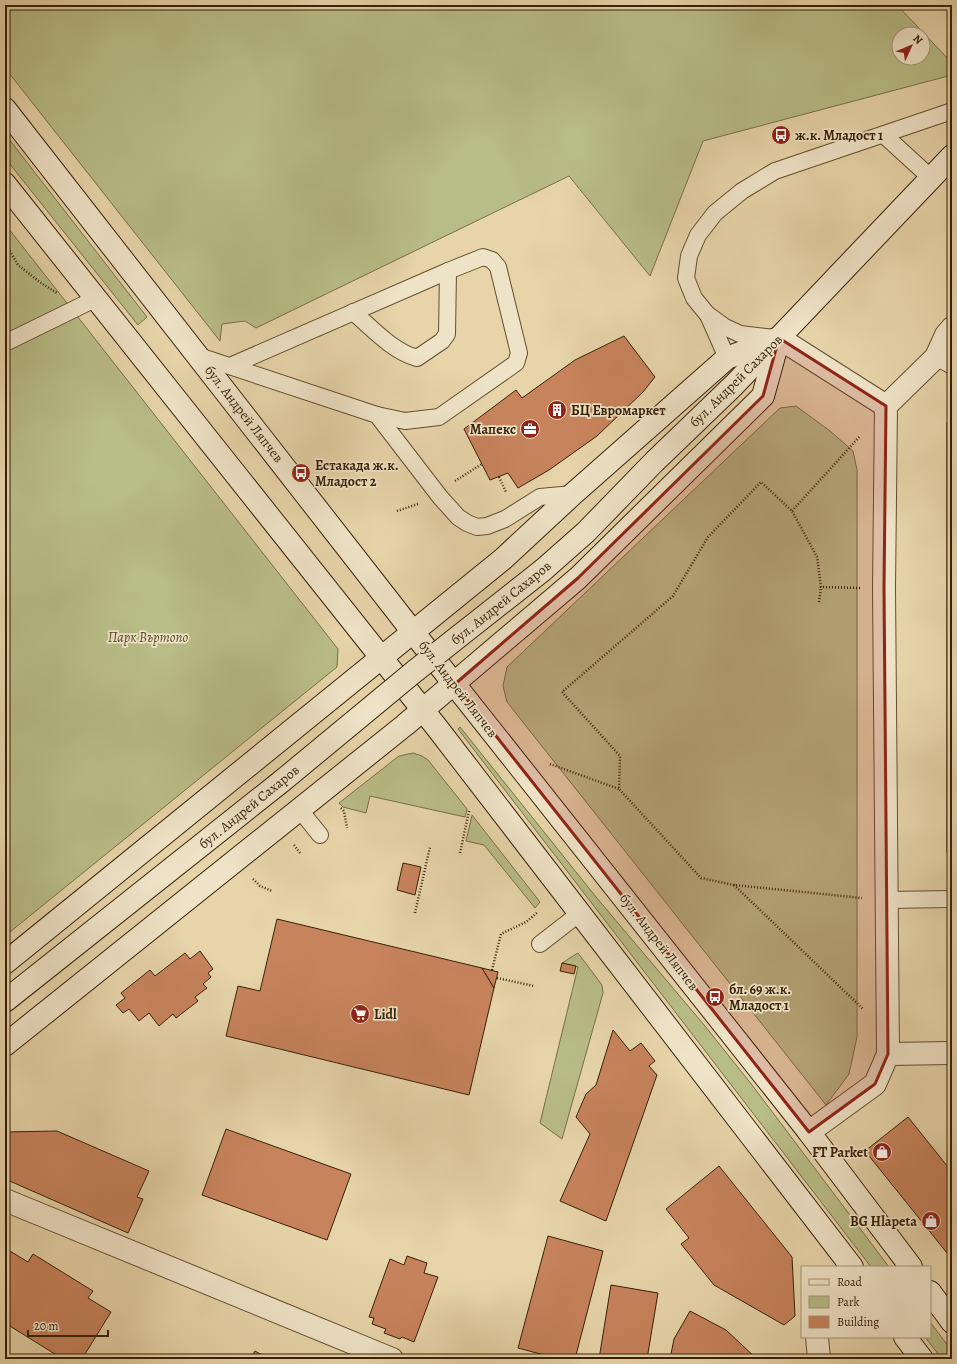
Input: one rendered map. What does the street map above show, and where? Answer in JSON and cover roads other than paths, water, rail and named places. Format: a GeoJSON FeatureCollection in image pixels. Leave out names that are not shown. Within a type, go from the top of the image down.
{"type":"FeatureCollection","features":[{"type":"Feature","properties":{"kind":"main road","name":"бул. Андрей Ляпчев"},"geometry":{"type":"LineString","coordinates":[[5,109],[413,632],[809,1132],[910,1266]]}},
{"type":"Feature","properties":{"kind":"main road","name":"бул. Андрей Сахаров"},"geometry":{"type":"LineString","coordinates":[[5,1001],[282,781],[415,671],[543,570],[586,532],[779,338],[952,156]]}},
{"type":"Feature","properties":{"kind":"main road"},"geometry":{"type":"LineString","coordinates":[[5,184],[87,302],[382,658],[423,710],[580,913],[846,1265]]}},
{"type":"Feature","properties":{"kind":"main road"},"geometry":{"type":"LineString","coordinates":[[886,406],[944,362],[946,335],[952,328]]}},
{"type":"Feature","properties":{"kind":"main road"},"geometry":{"type":"LineString","coordinates":[[5,963],[503,559],[573,494],[727,358],[779,338]]}},
{"type":"Feature","properties":{"kind":"main road"},"geometry":{"type":"LineString","coordinates":[[779,338],[886,406]]}},
{"type":"Feature","properties":{"kind":"main road"},"geometry":{"type":"LineString","coordinates":[[5,1044],[300,810],[455,684],[578,578],[763,396],[779,338]]}},
{"type":"Feature","properties":{"kind":"main road"},"geometry":{"type":"LineString","coordinates":[[809,1132],[875,1084],[888,1043],[884,588],[886,406]]}},
{"type":"Feature","properties":{"kind":"main road"},"geometry":{"type":"LineString","coordinates":[[888,1043],[952,1052]]}},
{"type":"Feature","properties":{"kind":"main road"},"geometry":{"type":"LineString","coordinates":[[5,1200],[392,1359]]}},
{"type":"Feature","properties":{"kind":"main road"},"geometry":{"type":"LineString","coordinates":[[931,1293],[952,1322]]}},
{"type":"Feature","properties":{"kind":"main road"},"geometry":{"type":"LineString","coordinates":[[817,1338],[819,1359]]}},
{"type":"Feature","properties":{"kind":"main road"},"geometry":{"type":"LineString","coordinates":[[906,1338],[922,1359]]}},
{"type":"Feature","properties":{"kind":"lane"},"geometry":{"type":"LineString","coordinates":[[727,358],[707,314],[694,298],[686,278],[689,256],[698,235],[714,213],[742,191],[775,171],[952,112]]}},
{"type":"Feature","properties":{"kind":"lane"},"geometry":{"type":"LineString","coordinates":[[884,135],[931,178]]}},
{"type":"Feature","properties":{"kind":"lane"},"geometry":{"type":"LineString","coordinates":[[198,356],[378,415],[405,421],[439,418],[516,363],[519,353],[498,267],[492,260],[483,257],[230,366]]}},
{"type":"Feature","properties":{"kind":"lane"},"geometry":{"type":"LineString","coordinates":[[353,312],[394,347],[406,355],[417,358],[442,341],[447,334],[448,271]]}},
{"type":"Feature","properties":{"kind":"lane"},"geometry":{"type":"LineString","coordinates":[[5,343],[87,302]]}},
{"type":"Feature","properties":{"kind":"lane"},"geometry":{"type":"LineString","coordinates":[[707,314],[725,327],[740,334],[779,338]]}},
{"type":"Feature","properties":{"kind":"lane"},"geometry":{"type":"LineString","coordinates":[[378,415],[440,497],[458,517],[466,523],[477,526],[487,526],[505,519],[540,497],[573,494]]}},
{"type":"Feature","properties":{"kind":"lane"},"geometry":{"type":"LineString","coordinates":[[300,810],[320,835]]}},
{"type":"Feature","properties":{"kind":"lane"},"geometry":{"type":"LineString","coordinates":[[886,900],[952,899]]}},
{"type":"Feature","properties":{"kind":"lane"},"geometry":{"type":"LineString","coordinates":[[540,944],[580,913]]}},
{"type":"Feature","properties":{"kind":"place","name":"ж.к. Младост 1"},"geometry":{"type":"Point","coordinates":[781,135]}},
{"type":"Feature","properties":{"kind":"place","name":"БЦ Евромаркет"},"geometry":{"type":"Point","coordinates":[557,410]}},
{"type":"Feature","properties":{"kind":"place","name":"Мапекс"},"geometry":{"type":"Point","coordinates":[530,429]}},
{"type":"Feature","properties":{"kind":"place","name":"Естакада ж.к. Младост 2"},"geometry":{"type":"Point","coordinates":[301,473]}},
{"type":"Feature","properties":{"kind":"place","name":"бл. 69 ж.к. Младост 1"},"geometry":{"type":"Point","coordinates":[715,997]}},
{"type":"Feature","properties":{"kind":"place","name":"Lidl"},"geometry":{"type":"Point","coordinates":[360,1014]}},
{"type":"Feature","properties":{"kind":"place","name":"FT Parket"},"geometry":{"type":"Point","coordinates":[882,1152]}},
{"type":"Feature","properties":{"kind":"place","name":"BG Hlapeta"},"geometry":{"type":"Point","coordinates":[931,1221]}},
{"type":"Feature","properties":{"kind":"park label","name":"Парк Въртопо"},"geometry":{"type":"Point","coordinates":[148,637]}}]}
